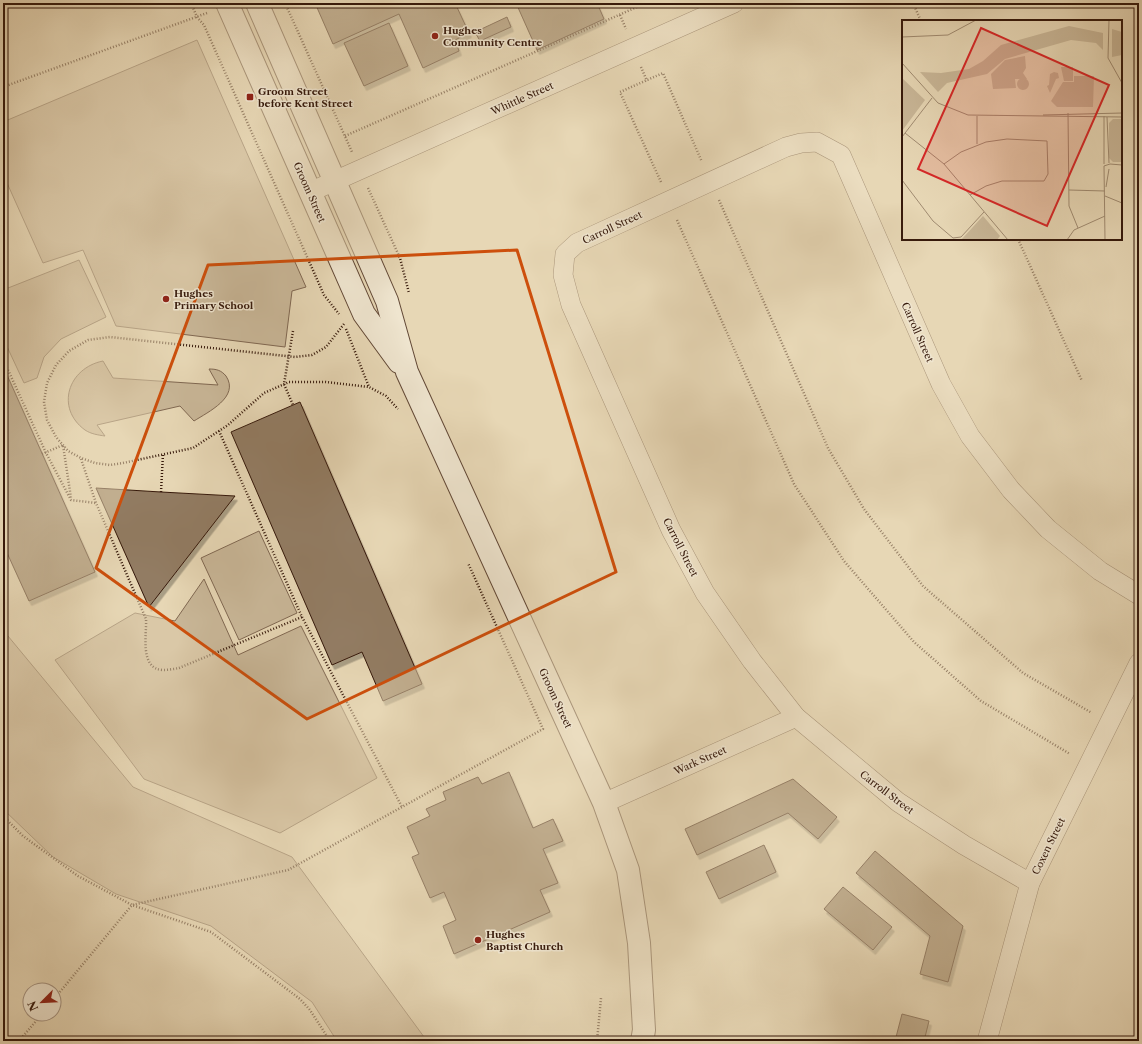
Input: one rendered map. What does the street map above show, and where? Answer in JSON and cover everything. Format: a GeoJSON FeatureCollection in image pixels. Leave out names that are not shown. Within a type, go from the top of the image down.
{"type":"FeatureCollection","features":[{"type":"Feature","properties":{"kind":"street","name":"Groom Street"},"geometry":{"type":"LineString","coordinates":[[227,3],[364,314],[407,372]]}},
{"type":"Feature","properties":{"kind":"street","name":"Groom Street"},"geometry":{"type":"LineString","coordinates":[[257,3],[387,301],[407,372],[604,803],[628,870],[638,943],[644,1030],[642,1041]]}},
{"type":"Feature","properties":{"kind":"street","name":"Whittle Street"},"geometry":{"type":"LineString","coordinates":[[310,192],[734,3]]}},
{"type":"Feature","properties":{"kind":"street","name":"Carroll Street"},"geometry":{"type":"LineString","coordinates":[[1030,882],[964,845],[898,802],[796,717],[752,661],[705,593],[671,530],[571,305],[563,275],[565,254],[577,243],[786,148],[817,142],[841,155],[941,384],[970,436],[1011,490],[1048,530],[1100,571],[1139,595]]}},
{"type":"Feature","properties":{"kind":"street","name":"Coxen Street"},"geometry":{"type":"LineString","coordinates":[[987,1041],[1030,882],[1139,663]]}},
{"type":"Feature","properties":{"kind":"street","name":"Wark Street"},"geometry":{"type":"LineString","coordinates":[[604,803],[796,717]]}},
{"type":"Feature","properties":{"kind":"path"},"geometry":{"type":"LineString","coordinates":[[191,3],[197,17],[204,25],[324,295],[342,318],[369,387]]}},
{"type":"Feature","properties":{"kind":"path"},"geometry":{"type":"LineString","coordinates":[[345,136],[646,3]]}},
{"type":"Feature","properties":{"kind":"path"},"geometry":{"type":"LineString","coordinates":[[913,3],[921,20]]}},
{"type":"Feature","properties":{"kind":"path"},"geometry":{"type":"LineString","coordinates":[[3,87],[197,17]]}},
{"type":"Feature","properties":{"kind":"path"},"geometry":{"type":"LineString","coordinates":[[1088,765],[981,701],[914,642],[844,561],[794,484],[620,92],[663,73],[828,448],[864,509],[923,586],[1023,674],[1109,723]]}},
{"type":"Feature","properties":{"kind":"path"},"geometry":{"type":"LineString","coordinates":[[1018,240],[1082,381]]}},
{"type":"Feature","properties":{"kind":"path"},"geometry":{"type":"LineString","coordinates":[[344,324],[326,347],[312,355],[295,358],[110,337],[88,340],[69,351],[56,365],[47,382],[44,402],[47,420],[56,437],[68,451],[95,463],[110,465],[193,448],[228,425],[264,393],[289,382],[326,382],[369,387],[386,396],[399,410]]}},
{"type":"Feature","properties":{"kind":"path"},"geometry":{"type":"LineString","coordinates":[[293,331],[284,384],[293,405]]}},
{"type":"Feature","properties":{"kind":"path"},"geometry":{"type":"LineString","coordinates":[[3,359],[46,453],[72,500]]}},
{"type":"Feature","properties":{"kind":"path"},"geometry":{"type":"LineString","coordinates":[[219,431],[302,617],[402,807]]}},
{"type":"Feature","properties":{"kind":"path"},"geometry":{"type":"LineString","coordinates":[[42,454],[63,445]]}},
{"type":"Feature","properties":{"kind":"path"},"geometry":{"type":"LineString","coordinates":[[63,445],[72,500]]}},
{"type":"Feature","properties":{"kind":"path"},"geometry":{"type":"LineString","coordinates":[[161,492],[163,454]]}},
{"type":"Feature","properties":{"kind":"path"},"geometry":{"type":"LineString","coordinates":[[81,458],[96,503],[146,619],[144,649],[153,666],[162,670],[179,668],[302,617]]}},
{"type":"Feature","properties":{"kind":"path"},"geometry":{"type":"LineString","coordinates":[[72,500],[96,503]]}},
{"type":"Feature","properties":{"kind":"path"},"geometry":{"type":"LineString","coordinates":[[62,989],[132,905],[288,870],[543,730],[468,562]]}},
{"type":"Feature","properties":{"kind":"path"},"geometry":{"type":"LineString","coordinates":[[3,816],[23,836],[78,876],[132,905],[212,932],[300,999],[310,1010],[330,1041]]}},
{"type":"Feature","properties":{"kind":"path"},"geometry":{"type":"LineString","coordinates":[[597,1041],[601,998]]}},
{"type":"Feature","properties":{"kind":"path"},"geometry":{"type":"LineString","coordinates":[[19,1041],[35,1022]]}},
{"type":"Feature","properties":{"kind":"highlighted area"},"geometry":{"type":"Polygon","coordinates":[[[517,250],[616,572],[307,719],[96,568],[208,265],[517,250]]]}},
{"type":"Feature","properties":{"kind":"shaded area"},"geometry":{"type":"Polygon","coordinates":[[[197,40],[306,287],[292,291],[285,347],[116,326],[83,250],[43,263],[3,174],[3,122],[197,40]]]}},
{"type":"Feature","properties":{"kind":"shaded area"},"geometry":{"type":"Polygon","coordinates":[[[79,260],[106,317],[61,339],[44,357],[37,378],[24,383],[3,338],[3,290],[79,260]]]}},
{"type":"Feature","properties":{"kind":"shaded area"},"geometry":{"type":"Polygon","coordinates":[[[103,361],[113,378],[218,385],[209,369],[216,370],[222,372],[226,376],[229,384],[229,391],[220,403],[194,421],[180,406],[97,425],[105,436],[95,434],[85,430],[76,421],[70,411],[68,400],[74,380],[81,372],[91,365],[103,361]]]}},
{"type":"Feature","properties":{"kind":"shaded area"},"geometry":{"type":"Polygon","coordinates":[[[259,531],[297,613],[239,640],[201,558],[259,531]]]}},
{"type":"Feature","properties":{"kind":"shaded area"},"geometry":{"type":"Polygon","coordinates":[[[204,579],[238,655],[301,626],[377,778],[280,833],[144,779],[55,660],[135,613],[175,621],[204,579]]]}},
{"type":"Feature","properties":{"kind":"shaded area"},"geometry":{"type":"Polygon","coordinates":[[[3,630],[133,787],[292,857],[427,1041],[337,1041],[312,1002],[211,926],[116,894],[53,857],[3,809],[3,630]]]}},
{"type":"Feature","properties":{"kind":"building","name":"Hughes Community Centre"},"geometry":{"type":"Polygon","coordinates":[[[315,3],[455,3],[469,33],[455,40],[459,51],[423,68],[399,14],[333,44],[315,3]]]}},
{"type":"Feature","properties":{"kind":"building"},"geometry":{"type":"Polygon","coordinates":[[[516,3],[597,3],[604,19],[537,50],[516,3]]]}},
{"type":"Feature","properties":{"kind":"building"},"geometry":{"type":"Polygon","coordinates":[[[507,17],[511,27],[480,41],[475,32],[507,17]]]}},
{"type":"Feature","properties":{"kind":"building"},"geometry":{"type":"Polygon","coordinates":[[[389,23],[408,66],[364,86],[344,43],[389,23]]]}},
{"type":"Feature","properties":{"kind":"building"},"geometry":{"type":"Polygon","coordinates":[[[3,366],[95,572],[29,601],[3,544],[3,366]]]}},
{"type":"Feature","properties":{"kind":"building"},"geometry":{"type":"Polygon","coordinates":[[[300,402],[422,684],[383,701],[362,652],[332,665],[231,432],[300,402]]]}},
{"type":"Feature","properties":{"kind":"building"},"geometry":{"type":"Polygon","coordinates":[[[96,488],[161,492],[235,496],[149,607],[96,488]]]}},
{"type":"Feature","properties":{"kind":"building"},"geometry":{"type":"Polygon","coordinates":[[[509,772],[533,828],[553,819],[563,841],[543,849],[558,883],[540,890],[550,912],[454,954],[443,926],[456,920],[444,892],[430,898],[412,857],[419,854],[407,827],[430,816],[426,809],[446,800],[443,792],[478,777],[482,784],[509,772]]]}},
{"type":"Feature","properties":{"kind":"building"},"geometry":{"type":"Polygon","coordinates":[[[793,779],[837,817],[818,839],[788,813],[697,855],[685,829],[793,779]]]}},
{"type":"Feature","properties":{"kind":"building"},"geometry":{"type":"Polygon","coordinates":[[[764,845],[776,872],[719,899],[706,872],[764,845]]]}},
{"type":"Feature","properties":{"kind":"building"},"geometry":{"type":"Polygon","coordinates":[[[875,851],[963,926],[948,982],[920,974],[930,936],[856,873],[875,851]]]}},
{"type":"Feature","properties":{"kind":"building"},"geometry":{"type":"Polygon","coordinates":[[[843,887],[892,927],[873,950],[824,909],[843,887]]]}},
{"type":"Feature","properties":{"kind":"building"},"geometry":{"type":"Polygon","coordinates":[[[902,1014],[929,1021],[924,1041],[895,1041],[902,1014]]]}},
{"type":"Feature","properties":{"kind":"place","name":"Hughes Community Centre"},"geometry":{"type":"Point","coordinates":[435,36]}},
{"type":"Feature","properties":{"kind":"place","name":"Groom Street before Kent Street"},"geometry":{"type":"Point","coordinates":[250,97]}},
{"type":"Feature","properties":{"kind":"place","name":"Hughes Primary School"},"geometry":{"type":"Point","coordinates":[166,299]}},
{"type":"Feature","properties":{"kind":"place","name":"Hughes Baptist Church"},"geometry":{"type":"Point","coordinates":[478,940]}}]}
